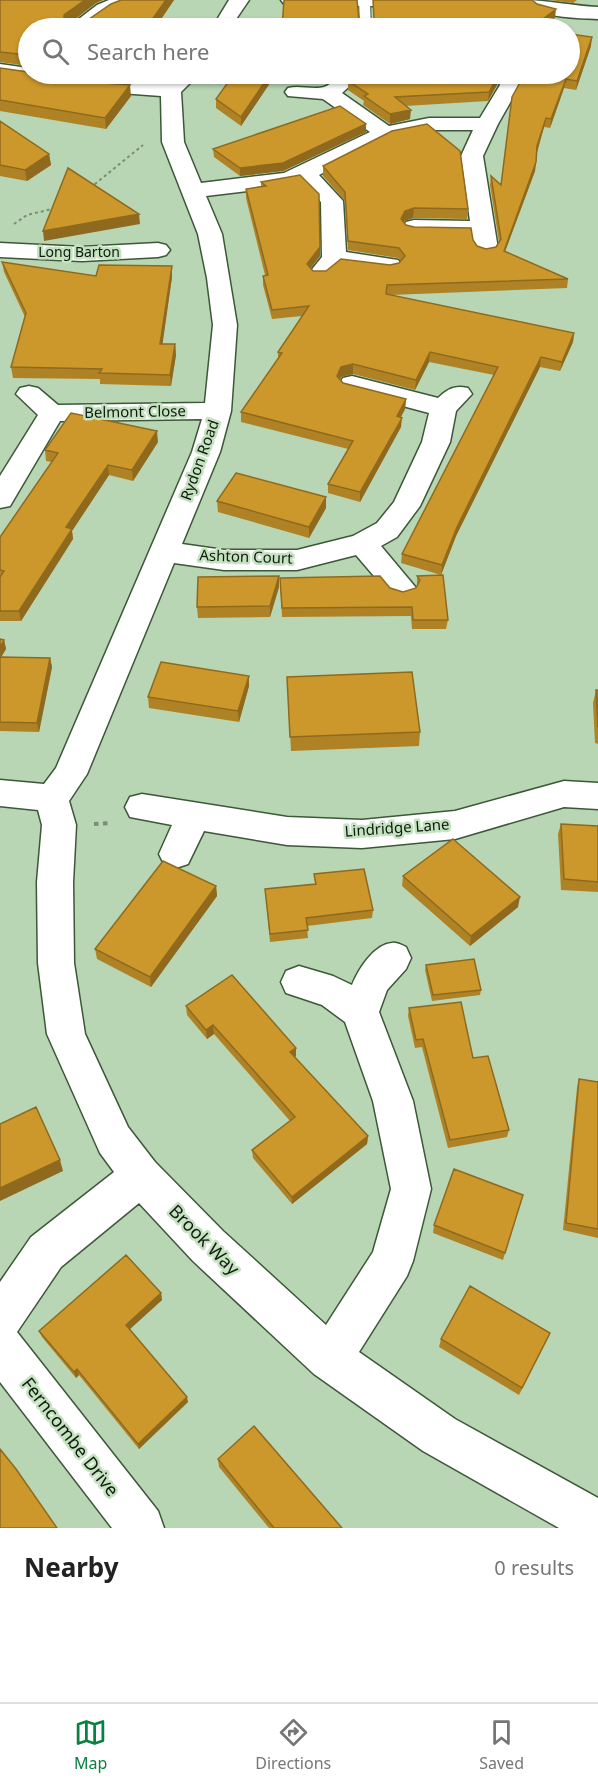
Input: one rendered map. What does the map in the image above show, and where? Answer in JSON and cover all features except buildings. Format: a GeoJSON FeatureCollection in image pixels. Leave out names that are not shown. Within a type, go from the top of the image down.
{"type":"FeatureCollection","features":[{"type":"Feature","properties":{"kind":"street"},"geometry":{"type":"LineString","coordinates":[[87,18],[100,4],[126,0]]}},
{"type":"Feature","properties":{"kind":"street"},"geometry":{"type":"LineString","coordinates":[[227,18],[239,0]]}},
{"type":"Feature","properties":{"kind":"street"},"geometry":{"type":"LineString","coordinates":[[291,0],[408,0]]}},
{"type":"Feature","properties":{"kind":"street"},"geometry":{"type":"LineString","coordinates":[[532,0],[559,11],[598,13]]}},
{"type":"Feature","properties":{"kind":"street"},"geometry":{"type":"LineString","coordinates":[[0,70],[18,72]]}},
{"type":"Feature","properties":{"kind":"street"},"geometry":{"type":"LineString","coordinates":[[87,84],[122,84]]}},
{"type":"Feature","properties":{"kind":"street","name":"Rydon Road"},"geometry":{"type":"LineString","coordinates":[[56,812],[206,452],[218,411],[225,325],[210,234],[173,142],[180,84]]}},
{"type":"Feature","properties":{"kind":"street"},"geometry":{"type":"LineString","coordinates":[[414,227],[484,238],[472,156],[509,84]]}},
{"type":"Feature","properties":{"kind":"street"},"geometry":{"type":"LineString","coordinates":[[295,92],[336,87],[385,133]]}},
{"type":"Feature","properties":{"kind":"street"},"geometry":{"type":"LineString","coordinates":[[193,191],[288,179],[305,173],[385,133],[429,124],[488,123]]}},
{"type":"Feature","properties":{"kind":"street"},"geometry":{"type":"LineString","coordinates":[[305,173],[332,201],[327,265],[390,265]]}},
{"type":"Feature","properties":{"kind":"street","name":"Long Barton"},"geometry":{"type":"LineString","coordinates":[[0,250],[82,254],[158,250]]}},
{"type":"Feature","properties":{"kind":"street","name":"Ashton Court"},"geometry":{"type":"LineString","coordinates":[[164,552],[224,560],[297,560],[362,543],[387,530],[406,506],[436,442],[451,401],[352,384]]}},
{"type":"Feature","properties":{"kind":"street"},"geometry":{"type":"LineString","coordinates":[[0,499],[52,413],[29,394]]}},
{"type":"Feature","properties":{"kind":"street","name":"Belmont Close"},"geometry":{"type":"LineString","coordinates":[[52,413],[218,411]]}},
{"type":"Feature","properties":{"kind":"street"},"geometry":{"type":"LineString","coordinates":[[362,543],[402,589]]}},
{"type":"Feature","properties":{"kind":"street"},"geometry":{"type":"LineString","coordinates":[[0,793],[16,793],[56,812]]}},
{"type":"Feature","properties":{"kind":"street","name":"Lindridge Lane"},"geometry":{"type":"LineString","coordinates":[[142,807],[287,831],[362,834],[455,825],[564,794],[598,796]]}},
{"type":"Feature","properties":{"kind":"street","name":"Brook Way"},"geometry":{"type":"LineString","coordinates":[[56,812],[56,963],[66,1034],[114,1140],[141,1176],[208,1246],[330,1358],[439,1435],[598,1524]]}},
{"type":"Feature","properties":{"kind":"street"},"geometry":{"type":"LineString","coordinates":[[176,854],[193,817]]}},
{"type":"Feature","properties":{"kind":"street"},"geometry":{"type":"LineString","coordinates":[[360,1012],[372,981],[393,958]]}},
{"type":"Feature","properties":{"kind":"street"},"geometry":{"type":"LineString","coordinates":[[299,982],[333,992],[360,1012],[393,1101],[411,1189],[392,1261],[330,1358]]}},
{"type":"Feature","properties":{"kind":"street"},"geometry":{"type":"LineString","coordinates":[[0,1319],[46,1252],[141,1176]]}},
{"type":"Feature","properties":{"kind":"street","name":"Ferncombe Drive"},"geometry":{"type":"LineString","coordinates":[[0,1346],[141,1528]]}},
{"type":"Feature","properties":{"kind":"lane"},"geometry":{"type":"LineString","coordinates":[[358,1],[363,18]]}},
{"type":"Feature","properties":{"kind":"path"},"geometry":{"type":"LineString","coordinates":[[85,191],[145,143],[173,142]]}},
{"type":"Feature","properties":{"kind":"path"},"geometry":{"type":"LineString","coordinates":[[0,250],[17,219],[58,207]]}},
{"type":"Feature","properties":{"kind":"path"},"geometry":{"type":"LineString","coordinates":[[56,812],[118,823],[142,807]]}}]}
